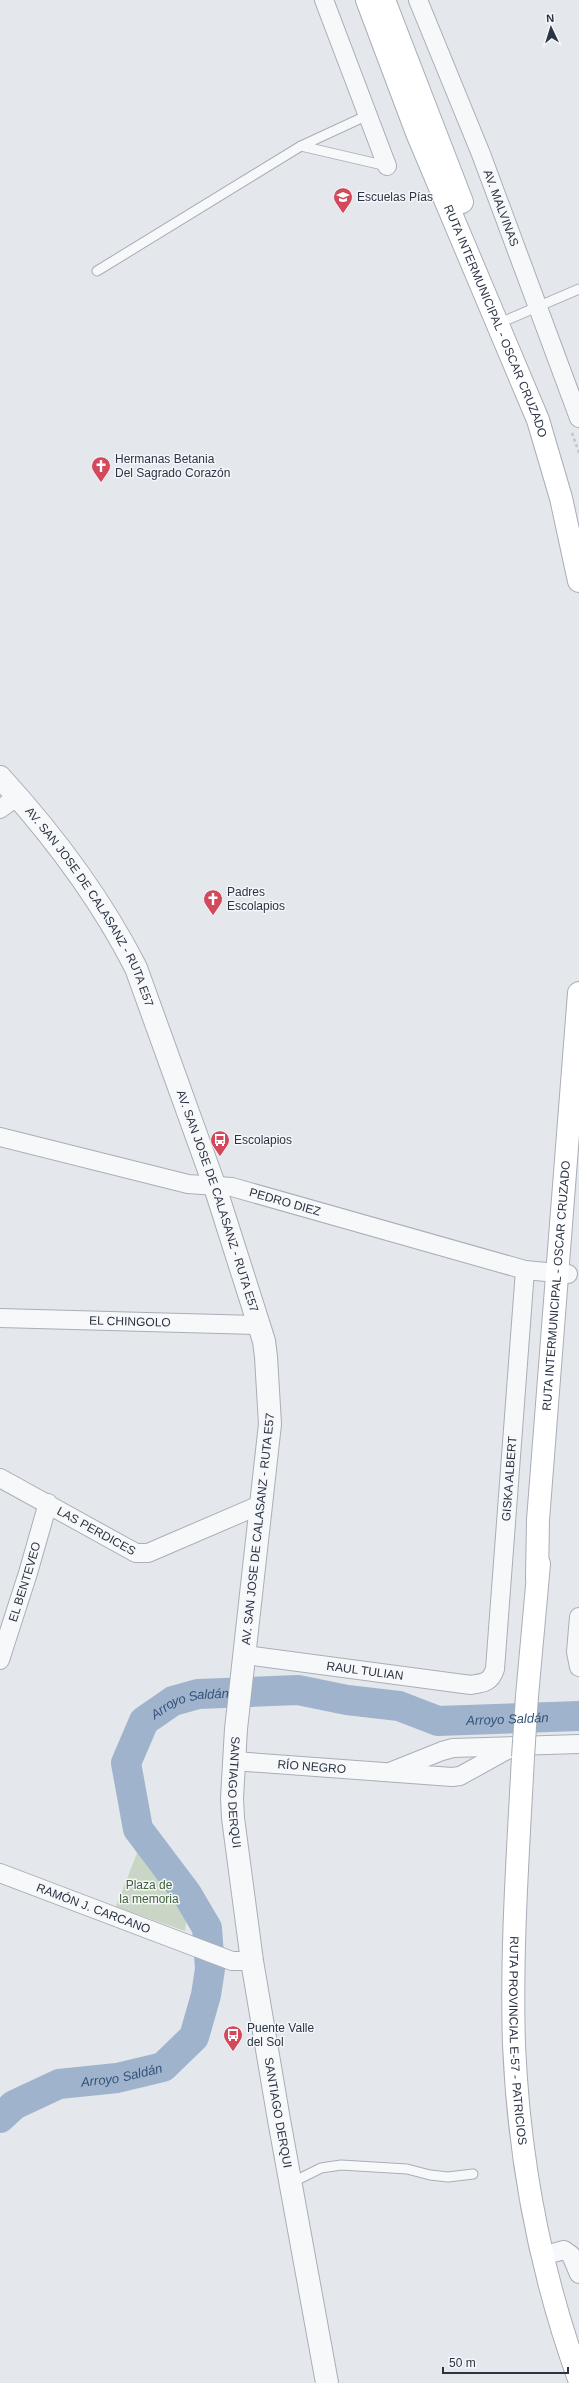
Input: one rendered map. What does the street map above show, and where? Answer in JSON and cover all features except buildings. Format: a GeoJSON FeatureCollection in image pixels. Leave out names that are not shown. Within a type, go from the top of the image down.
{"type":"FeatureCollection","features":[{"type":"Feature","properties":{"kind":"main road","name":"RUTA INTERMUNICIPAL - OSCAR CRUZADO"},"geometry":{"type":"LineString","coordinates":[[367,0],[418,133],[538,420],[561,498],[579,581]]}},
{"type":"Feature","properties":{"kind":"main road","name":"RUTA INTERMUNICIPAL - OSCAR CRUZADO"},"geometry":{"type":"LineString","coordinates":[[384,0],[509,319],[553,438],[579,533]]}},
{"type":"Feature","properties":{"kind":"main road","name":"RUTA INTERMUNICIPAL - OSCAR CRUZADO"},"geometry":{"type":"LineString","coordinates":[[527,1696],[537,1578],[547,1514],[579,993]]}},
{"type":"Feature","properties":{"kind":"main road","name":"RUTA INTERMUNICIPAL - OSCAR CRUZADO"},"geometry":{"type":"LineString","coordinates":[[563,1273],[579,1141]]}},
{"type":"Feature","properties":{"kind":"main road","name":"RUTA PROVINCIAL E-57 - PATRICIOS"},"geometry":{"type":"LineString","coordinates":[[527,1696],[518,1751],[514,2044],[522,2142],[542,2256],[558,2316],[579,2378]]}},
{"type":"Feature","properties":{"kind":"street"},"geometry":{"type":"LineString","coordinates":[[324,0],[387,166]]}},
{"type":"Feature","properties":{"kind":"street","name":"AV. MALVINAS"},"geometry":{"type":"LineString","coordinates":[[418,0],[481,154],[539,305],[579,418]]}},
{"type":"Feature","properties":{"kind":"street","name":"AV. SAN JOSE DE CALASANZ - RUTA E57"},"geometry":{"type":"LineString","coordinates":[[0,777],[18,796],[99,904],[120,937],[136,968],[216,1186],[259,1325],[266,1357],[270,1406],[262,1504],[244,1665]]}},
{"type":"Feature","properties":{"kind":"street"},"geometry":{"type":"LineString","coordinates":[[0,809],[18,796]]}},
{"type":"Feature","properties":{"kind":"street","name":"PEDRO DIEZ"},"geometry":{"type":"LineString","coordinates":[[0,1137],[188,1184],[232,1187],[525,1270],[563,1273]]}},
{"type":"Feature","properties":{"kind":"street","name":"GISKA ALBERT"},"geometry":{"type":"LineString","coordinates":[[484,1683],[492,1679],[495,1669],[525,1270]]}},
{"type":"Feature","properties":{"kind":"street","name":"EL CHINGOLO"},"geometry":{"type":"LineString","coordinates":[[0,1318],[259,1325]]}},
{"type":"Feature","properties":{"kind":"street","name":"LAS PERDICES"},"geometry":{"type":"LineString","coordinates":[[0,1478],[48,1503],[136,1553],[148,1553],[262,1504]]}},
{"type":"Feature","properties":{"kind":"street","name":"EL BENTEVEO"},"geometry":{"type":"LineString","coordinates":[[0,1660],[28,1573],[48,1503]]}},
{"type":"Feature","properties":{"kind":"street"},"geometry":{"type":"LineString","coordinates":[[578,1667],[579,1617]]}},
{"type":"Feature","properties":{"kind":"street","name":"RAUL TULIAN"},"geometry":{"type":"LineString","coordinates":[[244,1665],[471,1685],[484,1683]]}},
{"type":"Feature","properties":{"kind":"street","name":"SANTIAGO DERQUI"},"geometry":{"type":"LineString","coordinates":[[244,1665],[236,1729],[233,1818],[242,1961],[291,2183],[328,2383]]}},
{"type":"Feature","properties":{"kind":"street","name":"RÍO NEGRO"},"geometry":{"type":"LineString","coordinates":[[390,1772],[448,1749],[518,1751],[579,1744]]}},
{"type":"Feature","properties":{"kind":"street","name":"RÍO NEGRO"},"geometry":{"type":"LineString","coordinates":[[234,1761],[390,1772],[436,1777],[460,1776],[518,1751]]}},
{"type":"Feature","properties":{"kind":"street","name":"RAMÓN J. CARCANO"},"geometry":{"type":"LineString","coordinates":[[0,1873],[188,1944],[242,1961]]}},
{"type":"Feature","properties":{"kind":"street"},"geometry":{"type":"LineString","coordinates":[[542,2256],[564,2250],[571,2255],[579,2274]]}},
{"type":"Feature","properties":{"kind":"lane"},"geometry":{"type":"LineString","coordinates":[[97,271],[301,146],[368,115]]}},
{"type":"Feature","properties":{"kind":"lane"},"geometry":{"type":"LineString","coordinates":[[301,146],[387,166]]}},
{"type":"Feature","properties":{"kind":"lane"},"geometry":{"type":"LineString","coordinates":[[509,319],[579,289]]}},
{"type":"Feature","properties":{"kind":"lane"},"geometry":{"type":"LineString","coordinates":[[291,2183],[321,2168],[341,2164],[407,2168],[430,2175],[448,2177],[473,2174]]}},
{"type":"Feature","properties":{"kind":"green space","name":"Plaza de la memoria"},"geometry":{"type":"Polygon","coordinates":[[[142,1840],[188,1903],[185,1931],[116,1907],[142,1840]]]}},
{"type":"Feature","properties":{"kind":"waterway","name":"Arroyo Saldán"},"geometry":{"type":"LineString","coordinates":[[0,2118],[14,2105],[59,2084],[117,2078],[163,2067],[194,2037],[206,1995],[210,1969],[207,1928],[187,1894],[138,1829],[126,1763],[144,1721],[173,1701],[198,1694],[298,1690],[347,1700],[399,1706],[438,1721],[579,1716]]}},
{"type":"Feature","properties":{"kind":"place","name":"Escuelas Pías"},"geometry":{"type":"Point","coordinates":[343,214]}},
{"type":"Feature","properties":{"kind":"place","name":"Hermanas Betania Del Sagrado Corazón"},"geometry":{"type":"Point","coordinates":[101,483]}},
{"type":"Feature","properties":{"kind":"place","name":"Padres Escolapios"},"geometry":{"type":"Point","coordinates":[213,916]}},
{"type":"Feature","properties":{"kind":"place","name":"Escolapios"},"geometry":{"type":"Point","coordinates":[220,1157]}},
{"type":"Feature","properties":{"kind":"place","name":"Puente Valle del Sol"},"geometry":{"type":"Point","coordinates":[233,2052]}}]}
